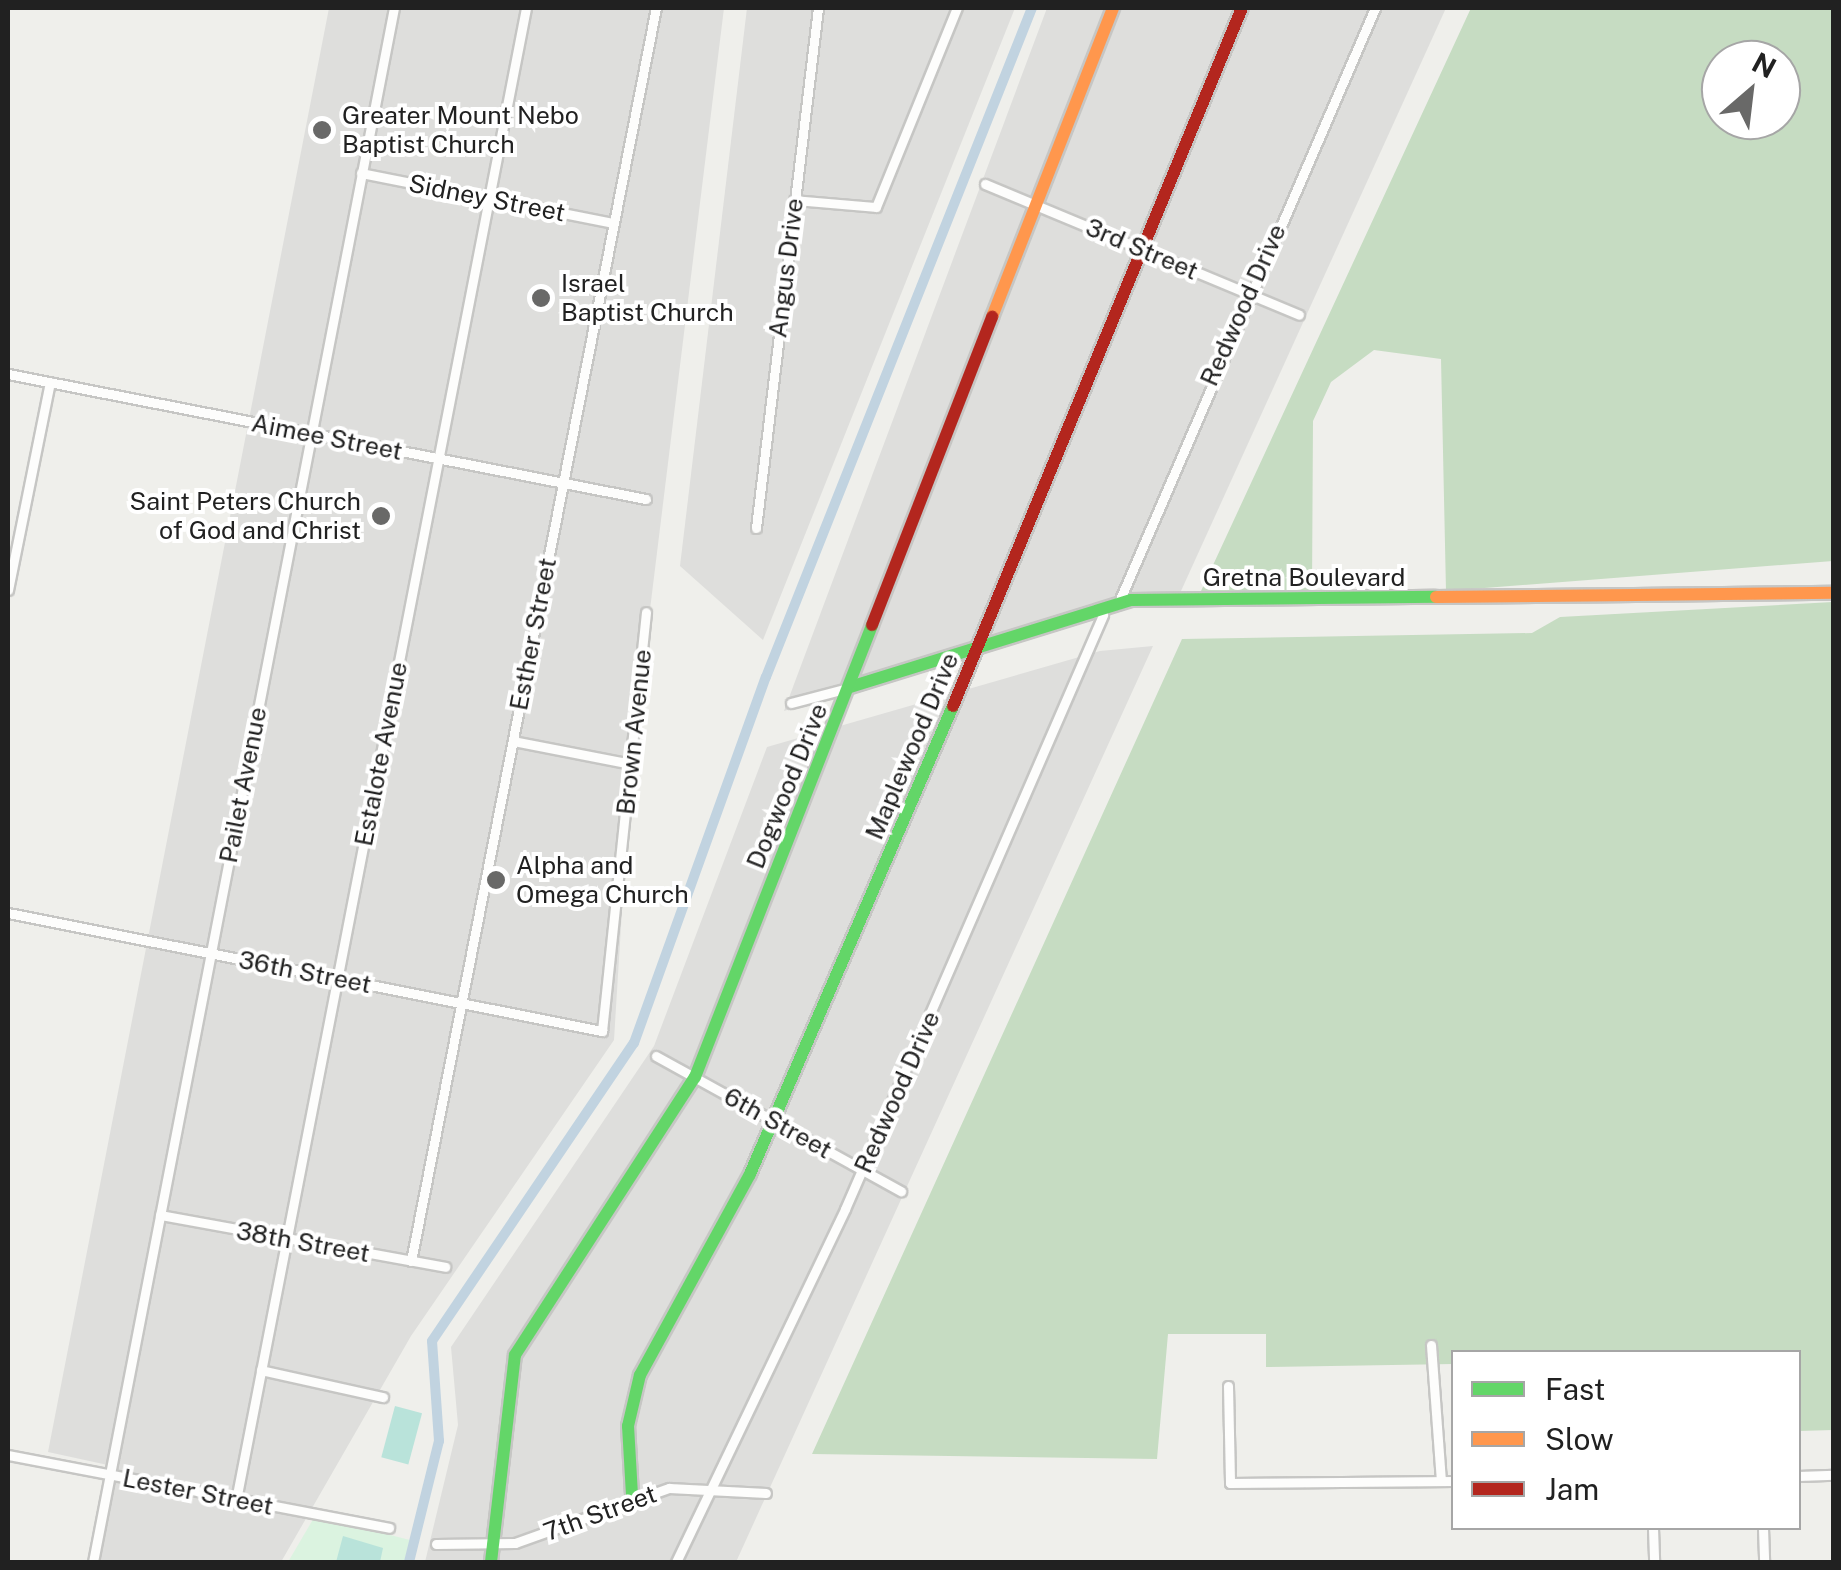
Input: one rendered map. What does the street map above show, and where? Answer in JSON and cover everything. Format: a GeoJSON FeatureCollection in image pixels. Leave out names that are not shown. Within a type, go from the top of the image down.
{"type":"FeatureCollection","features":[{"type":"Feature","properties":{"kind":"street","name":"Pailet Avenue"},"geometry":{"type":"LineString","coordinates":[[94,1562],[394,8]]}},
{"type":"Feature","properties":{"kind":"street","name":"Estalote Avenue"},"geometry":{"type":"LineString","coordinates":[[236,1500],[526,8]]}},
{"type":"Feature","properties":{"kind":"street","name":"Esther Street"},"geometry":{"type":"LineString","coordinates":[[410,1261],[656,8]]}},
{"type":"Feature","properties":{"kind":"street","name":"Angus Drive"},"geometry":{"type":"LineString","coordinates":[[756,528],[818,8]]}},
{"type":"Feature","properties":{"kind":"street"},"geometry":{"type":"LineString","coordinates":[[794,200],[866,209],[882,198],[957,8]]}},
{"type":"Feature","properties":{"kind":"street","name":"Dogwood Drive"},"geometry":{"type":"LineString","coordinates":[[491,1562],[516,1355],[695,1077],[1112,8]]}},
{"type":"Feature","properties":{"kind":"street","name":"Maplewood Drive"},"geometry":{"type":"LineString","coordinates":[[632,1496],[628,1426],[640,1376],[773,1121],[976,653],[1242,8]]}},
{"type":"Feature","properties":{"kind":"street","name":"Redwood Drive"},"geometry":{"type":"LineString","coordinates":[[1118,604],[1248,294],[1375,8]]}},
{"type":"Feature","properties":{"kind":"street","name":"Sidney Street"},"geometry":{"type":"LineString","coordinates":[[361,174],[614,223]]}},
{"type":"Feature","properties":{"kind":"street","name":"3rd Street"},"geometry":{"type":"LineString","coordinates":[[985,184],[1299,315]]}},
{"type":"Feature","properties":{"kind":"street","name":"Aimee Street"},"geometry":{"type":"LineString","coordinates":[[8,374],[646,499]]}},
{"type":"Feature","properties":{"kind":"street"},"geometry":{"type":"LineString","coordinates":[[8,590],[50,382]]}},
{"type":"Feature","properties":{"kind":"street","name":"Gretna Boulevard"},"geometry":{"type":"LineString","coordinates":[[1118,604],[1834,592]]}},
{"type":"Feature","properties":{"kind":"street"},"geometry":{"type":"LineString","coordinates":[[791,703],[1103,615],[1118,604]]}},
{"type":"Feature","properties":{"kind":"street","name":"Brown Avenue"},"geometry":{"type":"LineString","coordinates":[[602,1031],[646,612]]}},
{"type":"Feature","properties":{"kind":"street","name":"Redwood Drive"},"geometry":{"type":"LineString","coordinates":[[676,1562],[862,1170],[1103,615]]}},
{"type":"Feature","properties":{"kind":"street"},"geometry":{"type":"LineString","coordinates":[[512,741],[632,764]]}},
{"type":"Feature","properties":{"kind":"street","name":"36th Street"},"geometry":{"type":"LineString","coordinates":[[8,914],[602,1031]]}},
{"type":"Feature","properties":{"kind":"street","name":"6th Street"},"geometry":{"type":"LineString","coordinates":[[656,1056],[900,1190]]}},
{"type":"Feature","properties":{"kind":"street","name":"38th Street"},"geometry":{"type":"LineString","coordinates":[[160,1216],[445,1268]]}},
{"type":"Feature","properties":{"kind":"street"},"geometry":{"type":"LineString","coordinates":[[1431,1345],[1441,1481]]}},
{"type":"Feature","properties":{"kind":"street"},"geometry":{"type":"LineString","coordinates":[[261,1370],[384,1397]]}},
{"type":"Feature","properties":{"kind":"street"},"geometry":{"type":"LineString","coordinates":[[1228,1386],[1230,1483],[1451,1481]]}},
{"type":"Feature","properties":{"kind":"street","name":"Lester Street"},"geometry":{"type":"LineString","coordinates":[[8,1455],[389,1528]]}},
{"type":"Feature","properties":{"kind":"street"},"geometry":{"type":"LineString","coordinates":[[1801,1476],[1834,1475]]}},
{"type":"Feature","properties":{"kind":"street","name":"7th Street"},"geometry":{"type":"LineString","coordinates":[[436,1544],[493,1547],[632,1496],[711,1488],[766,1493]]}},
{"type":"Feature","properties":{"kind":"street"},"geometry":{"type":"LineString","coordinates":[[1654,1530],[1654,1562]]}},
{"type":"Feature","properties":{"kind":"street"},"geometry":{"type":"LineString","coordinates":[[1763,1530],[1764,1562]]}},
{"type":"Feature","properties":{"kind":"shaded area"},"geometry":{"type":"Polygon","coordinates":[[[329,8],[724,8],[631,764],[614,1040],[411,1336],[281,1562],[99,1562],[117,1467],[48,1452],[329,8]]]}},
{"type":"Feature","properties":{"kind":"shaded area"},"geometry":{"type":"Polygon","coordinates":[[[747,8],[1015,8],[763,640],[680,566],[747,8]]]}},
{"type":"Feature","properties":{"kind":"shaded area"},"geometry":{"type":"Polygon","coordinates":[[[1047,8],[1446,8],[1181,591],[784,711],[1047,8]]]}},
{"type":"Feature","properties":{"kind":"shaded area"},"geometry":{"type":"Polygon","coordinates":[[[1153,646],[736,1562],[425,1562],[458,1425],[451,1347],[654,1046],[767,747],[1100,651],[1153,646]]]}},
{"type":"Feature","properties":{"kind":"shaded area"},"geometry":{"type":"Polygon","coordinates":[[[395,1406],[422,1413],[408,1464],[381,1457],[395,1406]]]}},
{"type":"Feature","properties":{"kind":"shaded area"},"geometry":{"type":"Polygon","coordinates":[[[343,1536],[383,1548],[380,1562],[336,1562],[343,1536]]]}},
{"type":"Feature","properties":{"kind":"green space"},"geometry":{"type":"Polygon","coordinates":[[[1471,8],[1833,8],[1833,561],[1446,591],[1441,359],[1374,350],[1331,382],[1313,421],[1312,592],[1201,591],[1471,8]]]}},
{"type":"Feature","properties":{"kind":"green space"},"geometry":{"type":"Polygon","coordinates":[[[1833,602],[1833,1430],[1801,1431],[1801,1350],[1451,1350],[1451,1364],[1266,1367],[1266,1334],[1168,1334],[1157,1459],[812,1454],[1182,639],[1532,633],[1560,617],[1833,602]]]}},
{"type":"Feature","properties":{"kind":"green space"},"geometry":{"type":"Polygon","coordinates":[[[315,1516],[410,1540],[404,1562],[288,1562],[315,1516]]]}},
{"type":"Feature","properties":{"kind":"waterway"},"geometry":{"type":"LineString","coordinates":[[409,1562],[439,1441],[432,1341],[634,1043],[766,677],[1032,8]]}},
{"type":"Feature","properties":{"kind":"traffic: fast"},"geometry":{"type":"LineString","coordinates":[[850,687],[1131,600],[1436,597]]}},
{"type":"Feature","properties":{"kind":"traffic: fast"},"geometry":{"type":"LineString","coordinates":[[491,1562],[515,1355],[695,1077],[872,625]]}},
{"type":"Feature","properties":{"kind":"traffic: fast"},"geometry":{"type":"LineString","coordinates":[[632,1495],[628,1426],[640,1375],[750,1174],[953,706]]}},
{"type":"Feature","properties":{"kind":"traffic: slow"},"geometry":{"type":"LineString","coordinates":[[992,317],[1113,8]]}},
{"type":"Feature","properties":{"kind":"traffic: slow"},"geometry":{"type":"LineString","coordinates":[[1436,597],[1834,593]]}},
{"type":"Feature","properties":{"kind":"traffic: jam"},"geometry":{"type":"LineString","coordinates":[[953,706],[1242,8]]}},
{"type":"Feature","properties":{"kind":"traffic: jam"},"geometry":{"type":"LineString","coordinates":[[872,625],[992,317]]}},
{"type":"Feature","properties":{"kind":"place","name":"Greater Mount Nebo Baptist Church"},"geometry":{"type":"Point","coordinates":[322,130]}},
{"type":"Feature","properties":{"kind":"place","name":"Israel Baptist Church"},"geometry":{"type":"Point","coordinates":[541,298]}},
{"type":"Feature","properties":{"kind":"place","name":"Saint Peters Church of God and Christ"},"geometry":{"type":"Point","coordinates":[381,516]}},
{"type":"Feature","properties":{"kind":"place","name":"Alpha and Omega Church"},"geometry":{"type":"Point","coordinates":[496,880]}}]}
